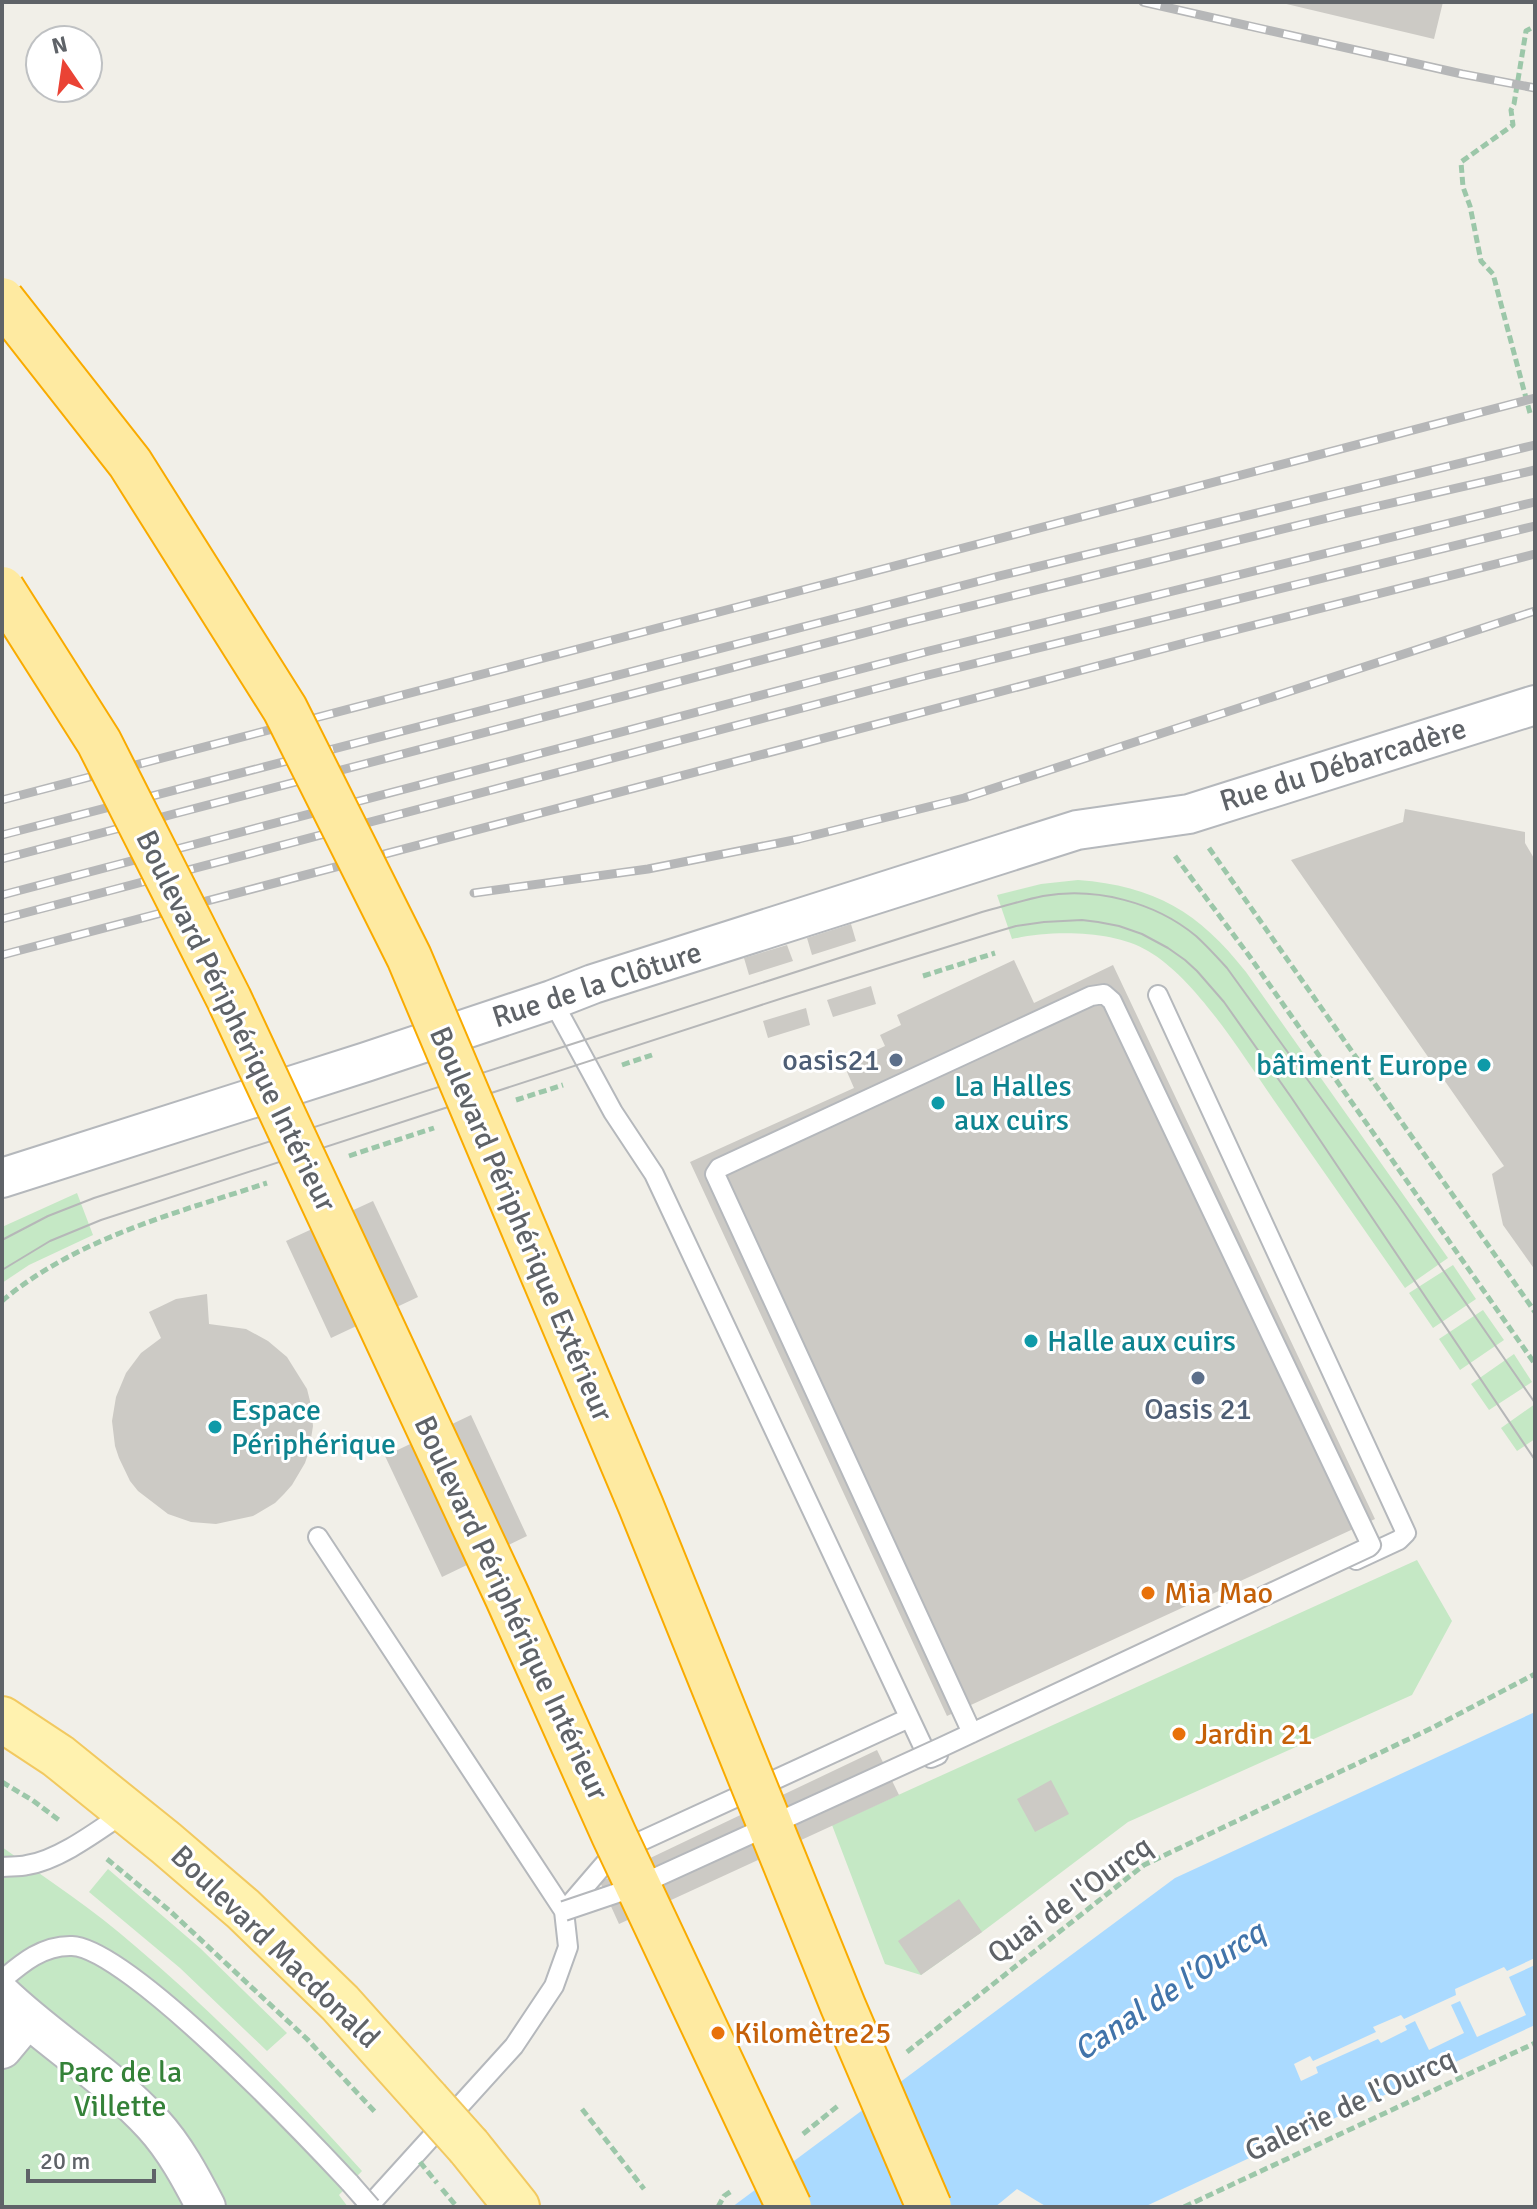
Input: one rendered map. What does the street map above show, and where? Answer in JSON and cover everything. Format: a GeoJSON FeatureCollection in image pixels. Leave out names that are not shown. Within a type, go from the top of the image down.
{"type":"FeatureCollection","features":[{"type":"Feature","properties":{"kind":"highway","name":"Boulevard Périphérique Extérieur"},"geometry":{"type":"LineString","coordinates":[[2,300],[130,463],[285,709],[409,957],[641,1506],[843,2006],[929,2207]]}},
{"type":"Feature","properties":{"kind":"highway","name":"Boulevard Périphérique Intérieur"},"geometry":{"type":"LineString","coordinates":[[2,589],[99,742],[229,999],[789,2207]]}},
{"type":"Feature","properties":{"kind":"main road","name":"Boulevard Macdonald"},"geometry":{"type":"LineString","coordinates":[[2,1719],[58,1756],[243,1909],[340,2003],[469,2147],[517,2207]]}},
{"type":"Feature","properties":{"kind":"street","name":"Rue du Débarcadère"},"geometry":{"type":"LineString","coordinates":[[1150,818],[1189,814],[1535,705]]}},
{"type":"Feature","properties":{"kind":"street","name":"Rue de la Clôture"},"geometry":{"type":"LineString","coordinates":[[2,1178],[552,1000],[593,984],[1077,830],[1150,818]]}},
{"type":"Feature","properties":{"kind":"street"},"geometry":{"type":"LineString","coordinates":[[2,2049],[15,2007],[127,2097],[155,2126],[181,2161],[206,2207]]}},
{"type":"Feature","properties":{"kind":"lane"},"geometry":{"type":"LineString","coordinates":[[564,1911],[635,1887],[972,1733],[1372,1543],[1112,1001],[1104,994],[1091,996],[747,1154],[719,1168],[715,1174],[972,1733]]}},
{"type":"Feature","properties":{"kind":"lane"},"geometry":{"type":"LineString","coordinates":[[552,1000],[613,1112],[654,1174],[909,1718],[931,1758],[1399,1540],[1406,1534],[1158,995]]}},
{"type":"Feature","properties":{"kind":"lane"},"geometry":{"type":"LineString","coordinates":[[2,1980],[47,1949],[73,1946],[97,1953],[129,1974],[174,2011],[284,2113],[369,2207],[514,2046],[554,1986],[568,1947],[564,1911],[318,1537]]}},
{"type":"Feature","properties":{"kind":"lane"},"geometry":{"type":"LineString","coordinates":[[564,1911],[613,1854],[909,1718]]}},
{"type":"Feature","properties":{"kind":"lane"},"geometry":{"type":"LineString","coordinates":[[2,1867],[41,1862],[85,1840],[127,1811]]}},
{"type":"Feature","properties":{"kind":"path"},"geometry":{"type":"LineString","coordinates":[[1530,413],[1493,274],[1481,261],[1463,187],[1461,162],[1513,125],[1511,110],[1526,31],[1535,26]]}},
{"type":"Feature","properties":{"kind":"path"},"geometry":{"type":"LineString","coordinates":[[1189,814],[1206,844],[1535,1312]]}},
{"type":"Feature","properties":{"kind":"path"},"geometry":{"type":"LineString","coordinates":[[1193,881],[1250,957],[1535,1364]]}},
{"type":"Feature","properties":{"kind":"path"},"geometry":{"type":"LineString","coordinates":[[923,976],[995,953]]}},
{"type":"Feature","properties":{"kind":"path","name":"Quai de l'Ourcq"},"geometry":{"type":"LineString","coordinates":[[897,2060],[1144,1865],[1432,1728],[1535,1674]]}},
{"type":"Feature","properties":{"kind":"path","name":"Boulevard Macdonald"},"geometry":{"type":"LineString","coordinates":[[2,1782],[32,1800],[85,1840],[170,1911],[307,2039],[385,2124]]}},
{"type":"Feature","properties":{"kind":"path","name":"Galerie de l'Ourcq"},"geometry":{"type":"LineString","coordinates":[[1184,2207],[1535,2043]]}},
{"type":"Feature","properties":{"kind":"path"},"geometry":{"type":"LineString","coordinates":[[798,2138],[848,2099]]}},
{"type":"Feature","properties":{"kind":"path"},"geometry":{"type":"LineString","coordinates":[[582,2109],[644,2189]]}},
{"type":"Feature","properties":{"kind":"path"},"geometry":{"type":"LineString","coordinates":[[437,2183],[457,2207]]}},
{"type":"Feature","properties":{"kind":"path"},"geometry":{"type":"LineString","coordinates":[[718,2207],[724,2196],[737,2186]]}},
{"type":"Feature","properties":{"kind":"green space"},"geometry":{"type":"Polygon","coordinates":[[[1078,880],[1130,888],[1153,896],[1192,918],[1211,933],[1246,972],[1448,1258],[1405,1288],[1232,1040],[1200,998],[1166,963],[1134,944],[1100,936],[1063,933],[1012,939],[997,895],[1041,884],[1078,880]]]}},
{"type":"Feature","properties":{"kind":"green space"},"geometry":{"type":"Polygon","coordinates":[[[77,1193],[93,1235],[29,1265],[2,1283],[2,1227],[77,1193]]]}},
{"type":"Feature","properties":{"kind":"green space"},"geometry":{"type":"Polygon","coordinates":[[[1453,1265],[1476,1299],[1433,1328],[1409,1293],[1453,1265]]]}},
{"type":"Feature","properties":{"kind":"green space"},"geometry":{"type":"Polygon","coordinates":[[[1483,1310],[1504,1340],[1460,1370],[1439,1339],[1483,1310]]]}},
{"type":"Feature","properties":{"kind":"green space"},"geometry":{"type":"Polygon","coordinates":[[[1514,1354],[1532,1382],[1489,1410],[1471,1384],[1514,1354]]]}},
{"type":"Feature","properties":{"kind":"green space"},"geometry":{"type":"Polygon","coordinates":[[[1535,1404],[1535,1439],[1517,1451],[1501,1428],[1535,1404]]]}},
{"type":"Feature","properties":{"kind":"green space","name":"Jardin 21"},"geometry":{"type":"Polygon","coordinates":[[[1417,1560],[1452,1621],[1412,1695],[1128,1822],[921,1975],[885,1964],[832,1825],[1417,1560]]]}},
{"type":"Feature","properties":{"kind":"green space","name":"Parc de la Villette"},"geometry":{"type":"Polygon","coordinates":[[[2,1847],[70,1895],[165,1972],[280,2083],[362,2171],[339,2195],[348,2207],[2,2207],[2,1847]]]}},
{"type":"Feature","properties":{"kind":"green space"},"geometry":{"type":"Polygon","coordinates":[[[108,1869],[200,1948],[287,2033],[267,2051],[180,1968],[89,1892],[108,1869]]]}},
{"type":"Feature","properties":{"kind":"water","name":"Canal de l'Ourcq"},"geometry":{"type":"Polygon","coordinates":[[[1535,1712],[1535,2025],[1144,2207],[1047,2207],[1017,2189],[995,2207],[732,2207],[1175,1878],[1535,1712]]]}},
{"type":"Feature","properties":{"kind":"pier"},"geometry":{"type":"Polygon","coordinates":[[[1535,1958],[1535,1965],[1509,1977],[1526,2015],[1477,2037],[1460,2001],[1451,2005],[1464,2033],[1429,2050],[1415,2021],[1405,2026],[1407,2030],[1381,2043],[1378,2039],[1316,2067],[1318,2073],[1301,2081],[1294,2064],[1310,2056],[1313,2061],[1376,2032],[1373,2027],[1401,2015],[1404,2019],[1456,1995],[1455,1989],[1504,1967],[1507,1971],[1535,1958]]]}},
{"type":"Feature","properties":{"kind":"building"},"geometry":{"type":"Polygon","coordinates":[[[1278,2],[1443,2],[1434,39],[1278,2]]]}},
{"type":"Feature","properties":{"kind":"building","name":"bâtiment Europe"},"geometry":{"type":"Polygon","coordinates":[[[1405,809],[1525,832],[1525,843],[1535,860],[1535,1270],[1503,1225],[1492,1174],[1504,1166],[1291,860],[1403,822],[1405,809]]]}},
{"type":"Feature","properties":{"kind":"building"},"geometry":{"type":"Polygon","coordinates":[[[851,924],[856,941],[812,955],[807,938],[851,924]]]}},
{"type":"Feature","properties":{"kind":"building"},"geometry":{"type":"Polygon","coordinates":[[[787,945],[793,961],[749,975],[744,958],[787,945]]]}},
{"type":"Feature","properties":{"kind":"building","name":"Halle aux cuirs"},"geometry":{"type":"Polygon","coordinates":[[[1014,960],[1034,1003],[1113,965],[1375,1519],[947,1716],[690,1162],[854,1088],[844,1065],[885,1046],[880,1035],[901,1025],[897,1015],[1014,960]]]}},
{"type":"Feature","properties":{"kind":"building"},"geometry":{"type":"Polygon","coordinates":[[[871,986],[876,1004],[833,1017],[827,1000],[871,986]]]}},
{"type":"Feature","properties":{"kind":"building"},"geometry":{"type":"Polygon","coordinates":[[[806,1008],[810,1025],[768,1038],[763,1021],[806,1008]]]}},
{"type":"Feature","properties":{"kind":"building"},"geometry":{"type":"Polygon","coordinates":[[[373,1201],[418,1297],[331,1338],[286,1241],[373,1201]]]}},
{"type":"Feature","properties":{"kind":"building"},"geometry":{"type":"Polygon","coordinates":[[[207,1294],[209,1324],[246,1329],[268,1341],[287,1357],[307,1389],[313,1426],[305,1463],[284,1494],[253,1516],[216,1524],[191,1522],[168,1514],[138,1491],[119,1458],[112,1421],[116,1397],[126,1373],[141,1353],[161,1338],[149,1312],[176,1299],[207,1294]]]}},
{"type":"Feature","properties":{"kind":"building"},"geometry":{"type":"Polygon","coordinates":[[[471,1415],[527,1536],[442,1577],[385,1456],[471,1415]]]}},
{"type":"Feature","properties":{"kind":"building"},"geometry":{"type":"Polygon","coordinates":[[[877,1750],[899,1795],[619,1924],[600,1882],[877,1750]]]}},
{"type":"Feature","properties":{"kind":"building"},"geometry":{"type":"Polygon","coordinates":[[[1051,1780],[1069,1814],[1035,1832],[1017,1799],[1051,1780]]]}},
{"type":"Feature","properties":{"kind":"building"},"geometry":{"type":"Polygon","coordinates":[[[959,1899],[982,1932],[921,1975],[898,1941],[959,1899]]]}},
{"type":"Feature","properties":{"kind":"tram line"},"geometry":{"type":"LineString","coordinates":[[2,1240],[48,1216],[94,1198],[982,912],[1043,896],[1104,896],[1144,906],[1180,924],[1227,968],[1398,1205],[1535,1403]]}},
{"type":"Feature","properties":{"kind":"tram line"},"geometry":{"type":"LineString","coordinates":[[2,1270],[50,1241],[101,1220],[786,997],[1016,926],[1082,920],[1119,926],[1168,948],[1197,971],[1224,1002],[1535,1460]]}},
{"type":"Feature","properties":{"kind":"railway"},"geometry":{"type":"LineString","coordinates":[[1143,2],[1535,88]]}},
{"type":"Feature","properties":{"kind":"railway"},"geometry":{"type":"LineString","coordinates":[[2,800],[1535,398]]}},
{"type":"Feature","properties":{"kind":"railway"},"geometry":{"type":"LineString","coordinates":[[2,835],[999,576],[1535,445]]}},
{"type":"Feature","properties":{"kind":"railway"},"geometry":{"type":"LineString","coordinates":[[2,859],[906,622],[1535,470]]}},
{"type":"Feature","properties":{"kind":"railway"},"geometry":{"type":"LineString","coordinates":[[2,895],[929,651],[1535,502]]}},
{"type":"Feature","properties":{"kind":"railway"},"geometry":{"type":"LineString","coordinates":[[2,919],[924,676],[1535,526]]}},
{"type":"Feature","properties":{"kind":"railway"},"geometry":{"type":"LineString","coordinates":[[2,955],[1196,640],[1535,554]]}},
{"type":"Feature","properties":{"kind":"railway"},"geometry":{"type":"LineString","coordinates":[[474,893],[648,869],[799,839],[964,798],[1535,611]]}},
{"type":"Feature","properties":{"kind":"place","name":"oasis21"},"geometry":{"type":"Point","coordinates":[896,1060]}},
{"type":"Feature","properties":{"kind":"place","name":"bâtiment Europe"},"geometry":{"type":"Point","coordinates":[1484,1065]}},
{"type":"Feature","properties":{"kind":"place","name":"La Halles aux cuirs"},"geometry":{"type":"Point","coordinates":[938,1103]}},
{"type":"Feature","properties":{"kind":"place","name":"Halle aux cuirs"},"geometry":{"type":"Point","coordinates":[1031,1341]}},
{"type":"Feature","properties":{"kind":"place","name":"Oasis 21"},"geometry":{"type":"Point","coordinates":[1198,1378]}},
{"type":"Feature","properties":{"kind":"place","name":"Espace Périphérique"},"geometry":{"type":"Point","coordinates":[215,1427]}},
{"type":"Feature","properties":{"kind":"place","name":"Mia Mao"},"geometry":{"type":"Point","coordinates":[1148,1593]}},
{"type":"Feature","properties":{"kind":"place","name":"Jardin 21"},"geometry":{"type":"Point","coordinates":[1179,1734]}},
{"type":"Feature","properties":{"kind":"place","name":"Kilomètre25"},"geometry":{"type":"Point","coordinates":[718,2033]}}]}
